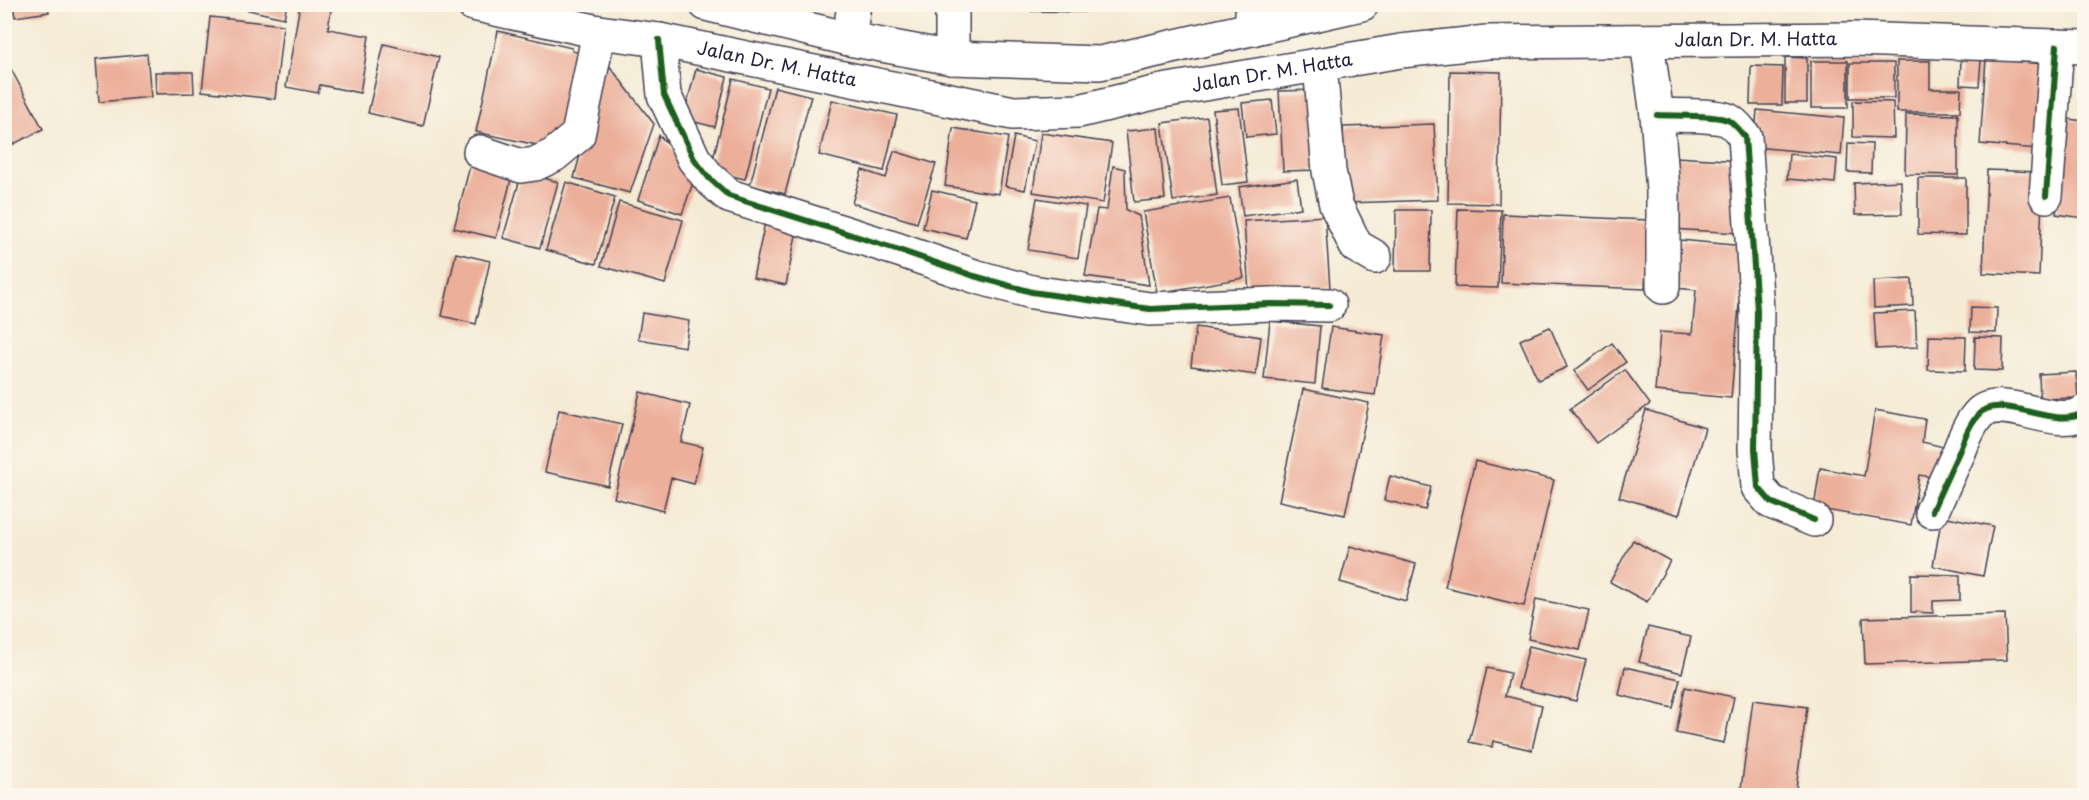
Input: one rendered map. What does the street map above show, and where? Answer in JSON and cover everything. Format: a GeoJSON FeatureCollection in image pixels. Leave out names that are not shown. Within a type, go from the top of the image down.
{"type":"FeatureCollection","features":[{"type":"Feature","properties":{"kind":"street","name":"Jalan Dr. M. Hatta"},"geometry":{"type":"LineString","coordinates":[[473,4],[599,32],[659,40],[1013,113],[1079,111],[1162,91],[1401,51],[1487,42],[1855,39],[2071,46]]}},
{"type":"Feature","properties":{"kind":"street"},"geometry":{"type":"LineString","coordinates":[[706,4],[849,39],[951,58],[1100,63],[1252,17],[1362,4]]}},
{"type":"Feature","properties":{"kind":"street"},"geometry":{"type":"LineString","coordinates":[[849,39],[854,4]]}},
{"type":"Feature","properties":{"kind":"street"},"geometry":{"type":"LineString","coordinates":[[951,58],[952,4]]}},
{"type":"Feature","properties":{"kind":"street"},"geometry":{"type":"LineString","coordinates":[[480,152],[521,166],[535,164],[554,155],[578,135],[599,32]]}},
{"type":"Feature","properties":{"kind":"street"},"geometry":{"type":"LineString","coordinates":[[659,40],[664,95],[694,159],[729,196],[974,276],[1032,292],[1150,309],[1329,304]]}},
{"type":"Feature","properties":{"kind":"street"},"geometry":{"type":"LineString","coordinates":[[1647,42],[1657,115],[1662,192],[1663,287]]}},
{"type":"Feature","properties":{"kind":"street"},"geometry":{"type":"LineString","coordinates":[[2046,196],[2071,46]]}},
{"type":"Feature","properties":{"kind":"street"},"geometry":{"type":"LineString","coordinates":[[1320,65],[1329,171],[1336,205],[1356,246],[1375,257]]}},
{"type":"Feature","properties":{"kind":"street"},"geometry":{"type":"LineString","coordinates":[[1657,115],[1728,120],[1737,126],[1745,137],[1757,310],[1755,449],[1758,487],[1771,501],[1814,520]]}},
{"type":"Feature","properties":{"kind":"street"},"geometry":{"type":"LineString","coordinates":[[1932,511],[1969,428],[1978,414],[1986,408],[1997,406],[2047,416],[2066,417],[2085,412]]}},
{"type":"Feature","properties":{"kind":"building"},"geometry":{"type":"Polygon","coordinates":[[[4,4],[7,4],[11,26],[4,27],[4,4]]]}},
{"type":"Feature","properties":{"kind":"building"},"geometry":{"type":"Polygon","coordinates":[[[13,4],[48,4],[49,12],[15,17],[13,4]]]}},
{"type":"Feature","properties":{"kind":"building"},"geometry":{"type":"Polygon","coordinates":[[[235,4],[287,4],[284,18],[235,7],[235,4]]]}},
{"type":"Feature","properties":{"kind":"building"},"geometry":{"type":"Polygon","coordinates":[[[300,4],[332,4],[328,29],[369,36],[360,93],[320,85],[318,93],[286,87],[300,4]]]}},
{"type":"Feature","properties":{"kind":"building"},"geometry":{"type":"Polygon","coordinates":[[[1032,4],[1086,4],[1085,12],[1031,11],[1032,4]]]}},
{"type":"Feature","properties":{"kind":"building"},"geometry":{"type":"Polygon","coordinates":[[[1099,4],[1154,4],[1154,7],[1099,7],[1099,4]]]}},
{"type":"Feature","properties":{"kind":"building"},"geometry":{"type":"Polygon","coordinates":[[[210,17],[283,25],[275,99],[202,91],[210,17]]]}},
{"type":"Feature","properties":{"kind":"building"},"geometry":{"type":"Polygon","coordinates":[[[498,31],[572,48],[572,51],[590,55],[573,135],[555,131],[551,148],[476,132],[498,31]]]}},
{"type":"Feature","properties":{"kind":"building"},"geometry":{"type":"Polygon","coordinates":[[[384,44],[439,57],[423,126],[368,113],[384,44]]]}},
{"type":"Feature","properties":{"kind":"building"},"geometry":{"type":"Polygon","coordinates":[[[147,54],[151,97],[99,102],[96,59],[147,54]]]}},
{"type":"Feature","properties":{"kind":"building"},"geometry":{"type":"Polygon","coordinates":[[[4,56],[43,129],[4,149],[4,56]]]}},
{"type":"Feature","properties":{"kind":"building"},"geometry":{"type":"Polygon","coordinates":[[[1785,57],[1807,58],[1807,103],[1785,103],[1785,57]]]}},
{"type":"Feature","properties":{"kind":"building"},"geometry":{"type":"Polygon","coordinates":[[[1961,58],[1981,60],[1979,86],[1960,85],[1961,58]]]}},
{"type":"Feature","properties":{"kind":"building"},"geometry":{"type":"Polygon","coordinates":[[[1986,59],[2044,64],[2038,149],[1980,144],[1986,59]]]}},
{"type":"Feature","properties":{"kind":"building"},"geometry":{"type":"Polygon","coordinates":[[[605,60],[654,124],[630,193],[574,178],[605,60]]]}},
{"type":"Feature","properties":{"kind":"building"},"geometry":{"type":"Polygon","coordinates":[[[1811,61],[1848,61],[1848,108],[1811,108],[1811,61]]]}},
{"type":"Feature","properties":{"kind":"building"},"geometry":{"type":"Polygon","coordinates":[[[1897,61],[1930,61],[1930,89],[1961,89],[1960,112],[1897,112],[1897,61]]]}},
{"type":"Feature","properties":{"kind":"building"},"geometry":{"type":"Polygon","coordinates":[[[1850,63],[1894,63],[1894,98],[1850,98],[1850,63]]]}},
{"type":"Feature","properties":{"kind":"building"},"geometry":{"type":"Polygon","coordinates":[[[1751,66],[1783,67],[1782,105],[1750,105],[1751,66]]]}},
{"type":"Feature","properties":{"kind":"building"},"geometry":{"type":"Polygon","coordinates":[[[696,69],[727,77],[715,127],[683,119],[696,69]]]}},
{"type":"Feature","properties":{"kind":"building"},"geometry":{"type":"Polygon","coordinates":[[[1450,71],[1501,72],[1499,204],[1448,203],[1450,71]]]}},
{"type":"Feature","properties":{"kind":"building"},"geometry":{"type":"Polygon","coordinates":[[[155,72],[193,72],[194,93],[156,94],[155,72]]]}},
{"type":"Feature","properties":{"kind":"building"},"geometry":{"type":"Polygon","coordinates":[[[733,79],[768,88],[745,179],[710,171],[733,79]]]}},
{"type":"Feature","properties":{"kind":"building"},"geometry":{"type":"Polygon","coordinates":[[[775,87],[811,96],[785,194],[750,185],[775,87]]]}},
{"type":"Feature","properties":{"kind":"building"},"geometry":{"type":"Polygon","coordinates":[[[1317,90],[1321,170],[1283,171],[1279,91],[1317,90]]]}},
{"type":"Feature","properties":{"kind":"building"},"geometry":{"type":"Polygon","coordinates":[[[832,100],[897,115],[884,171],[819,155],[832,100]]]}},
{"type":"Feature","properties":{"kind":"building"},"geometry":{"type":"Polygon","coordinates":[[[1272,100],[1276,134],[1246,137],[1242,103],[1272,100]]]}},
{"type":"Feature","properties":{"kind":"building"},"geometry":{"type":"Polygon","coordinates":[[[1853,101],[1893,102],[1894,138],[1853,137],[1853,101]]]}},
{"type":"Feature","properties":{"kind":"building"},"geometry":{"type":"Polygon","coordinates":[[[1239,108],[1248,182],[1222,185],[1213,110],[1239,108]]]}},
{"type":"Feature","properties":{"kind":"building"},"geometry":{"type":"Polygon","coordinates":[[[1757,110],[1844,118],[1841,155],[1754,147],[1757,110]]]}},
{"type":"Feature","properties":{"kind":"building"},"geometry":{"type":"Polygon","coordinates":[[[1906,114],[1958,115],[1958,175],[1905,174],[1906,114]]]}},
{"type":"Feature","properties":{"kind":"building"},"geometry":{"type":"Polygon","coordinates":[[[1207,117],[1217,195],[1173,201],[1162,123],[1207,117]]]}},
{"type":"Feature","properties":{"kind":"building"},"geometry":{"type":"Polygon","coordinates":[[[2068,119],[2084,121],[2084,218],[2056,214],[2068,119]]]}},
{"type":"Feature","properties":{"kind":"building"},"geometry":{"type":"Polygon","coordinates":[[[1434,124],[1438,200],[1346,203],[1343,127],[1434,124]]]}},
{"type":"Feature","properties":{"kind":"building"},"geometry":{"type":"Polygon","coordinates":[[[953,128],[1008,137],[999,194],[945,186],[953,128]]]}},
{"type":"Feature","properties":{"kind":"building"},"geometry":{"type":"Polygon","coordinates":[[[1158,128],[1165,199],[1134,202],[1126,131],[1158,128]]]}},
{"type":"Feature","properties":{"kind":"building"},"geometry":{"type":"Polygon","coordinates":[[[1041,133],[1112,143],[1103,203],[1033,192],[1041,133]]]}},
{"type":"Feature","properties":{"kind":"building"},"geometry":{"type":"Polygon","coordinates":[[[659,135],[696,174],[682,214],[638,200],[659,135]]]}},
{"type":"Feature","properties":{"kind":"building"},"geometry":{"type":"Polygon","coordinates":[[[1014,136],[1035,141],[1025,190],[1005,186],[1014,136]]]}},
{"type":"Feature","properties":{"kind":"building"},"geometry":{"type":"Polygon","coordinates":[[[1848,143],[1872,144],[1871,173],[1847,172],[1848,143]]]}},
{"type":"Feature","properties":{"kind":"building"},"geometry":{"type":"Polygon","coordinates":[[[894,151],[936,164],[917,223],[852,203],[862,170],[886,178],[894,151]]]}},
{"type":"Feature","properties":{"kind":"building"},"geometry":{"type":"Polygon","coordinates":[[[1789,154],[1837,159],[1835,183],[1787,179],[1789,154]]]}},
{"type":"Feature","properties":{"kind":"building"},"geometry":{"type":"Polygon","coordinates":[[[1675,157],[1743,161],[1739,233],[1671,229],[1675,157]]]}},
{"type":"Feature","properties":{"kind":"building"},"geometry":{"type":"Polygon","coordinates":[[[472,158],[514,168],[496,238],[454,228],[472,158]]]}},
{"type":"Feature","properties":{"kind":"building"},"geometry":{"type":"Polygon","coordinates":[[[1113,166],[1125,169],[1126,210],[1139,216],[1149,285],[1085,276],[1097,209],[1107,210],[1113,166]]]}},
{"type":"Feature","properties":{"kind":"building"},"geometry":{"type":"Polygon","coordinates":[[[1987,170],[2043,172],[2039,276],[1983,273],[1987,170]]]}},
{"type":"Feature","properties":{"kind":"building"},"geometry":{"type":"Polygon","coordinates":[[[522,172],[558,182],[540,248],[503,238],[522,172]]]}},
{"type":"Feature","properties":{"kind":"building"},"geometry":{"type":"Polygon","coordinates":[[[1918,178],[1966,178],[1966,235],[1918,234],[1918,178]]]}},
{"type":"Feature","properties":{"kind":"building"},"geometry":{"type":"Polygon","coordinates":[[[1297,179],[1301,208],[1243,216],[1239,187],[1297,179]]]}},
{"type":"Feature","properties":{"kind":"building"},"geometry":{"type":"Polygon","coordinates":[[[1901,181],[1902,214],[1855,215],[1854,183],[1901,181]]]}},
{"type":"Feature","properties":{"kind":"building"},"geometry":{"type":"Polygon","coordinates":[[[566,182],[615,197],[596,264],[546,250],[566,182]]]}},
{"type":"Feature","properties":{"kind":"building"},"geometry":{"type":"Polygon","coordinates":[[[932,190],[975,200],[966,238],[923,228],[932,190]]]}},
{"type":"Feature","properties":{"kind":"building"},"geometry":{"type":"Polygon","coordinates":[[[1037,198],[1086,206],[1078,258],[1028,250],[1037,198]]]}},
{"type":"Feature","properties":{"kind":"building"},"geometry":{"type":"Polygon","coordinates":[[[1230,198],[1244,278],[1157,293],[1143,212],[1230,198]]]}},
{"type":"Feature","properties":{"kind":"building"},"geometry":{"type":"Polygon","coordinates":[[[619,202],[683,220],[665,284],[601,266],[619,202]]]}},
{"type":"Feature","properties":{"kind":"building"},"geometry":{"type":"Polygon","coordinates":[[[1458,209],[1501,210],[1498,288],[1455,287],[1458,209]]]}},
{"type":"Feature","properties":{"kind":"building"},"geometry":{"type":"Polygon","coordinates":[[[1396,210],[1431,210],[1430,271],[1395,271],[1396,210]]]}},
{"type":"Feature","properties":{"kind":"building"},"geometry":{"type":"Polygon","coordinates":[[[1503,214],[1648,220],[1645,289],[1501,283],[1503,214]]]}},
{"type":"Feature","properties":{"kind":"building"},"geometry":{"type":"Polygon","coordinates":[[[1325,216],[1330,288],[1249,293],[1244,221],[1325,216]]]}},
{"type":"Feature","properties":{"kind":"building"},"geometry":{"type":"Polygon","coordinates":[[[766,218],[798,225],[786,285],[753,278],[766,218]]]}},
{"type":"Feature","properties":{"kind":"building"},"geometry":{"type":"Polygon","coordinates":[[[1680,240],[1744,246],[1731,398],[1655,391],[1660,332],[1692,334],[1696,290],[1676,288],[1680,240]]]}},
{"type":"Feature","properties":{"kind":"building"},"geometry":{"type":"Polygon","coordinates":[[[456,253],[490,261],[476,324],[442,316],[456,253]]]}},
{"type":"Feature","properties":{"kind":"building"},"geometry":{"type":"Polygon","coordinates":[[[1912,279],[1913,306],[1874,308],[1873,281],[1912,279]]]}},
{"type":"Feature","properties":{"kind":"building"},"geometry":{"type":"Polygon","coordinates":[[[1971,307],[1997,308],[1996,333],[1970,332],[1971,307]]]}},
{"type":"Feature","properties":{"kind":"building"},"geometry":{"type":"Polygon","coordinates":[[[1915,311],[1917,347],[1876,349],[1874,313],[1915,311]]]}},
{"type":"Feature","properties":{"kind":"building"},"geometry":{"type":"Polygon","coordinates":[[[642,313],[689,321],[685,347],[638,339],[642,313]]]}},
{"type":"Feature","properties":{"kind":"building"},"geometry":{"type":"Polygon","coordinates":[[[1270,321],[1320,326],[1315,384],[1264,379],[1270,321]]]}},
{"type":"Feature","properties":{"kind":"building"},"geometry":{"type":"Polygon","coordinates":[[[1196,327],[1261,337],[1256,375],[1191,366],[1196,327]]]}},
{"type":"Feature","properties":{"kind":"building"},"geometry":{"type":"Polygon","coordinates":[[[1331,327],[1384,335],[1375,395],[1322,388],[1331,327]]]}},
{"type":"Feature","properties":{"kind":"building"},"geometry":{"type":"Polygon","coordinates":[[[1550,327],[1567,367],[1538,380],[1520,340],[1550,327]]]}},
{"type":"Feature","properties":{"kind":"building"},"geometry":{"type":"Polygon","coordinates":[[[1929,336],[1966,337],[1965,371],[1928,370],[1929,336]]]}},
{"type":"Feature","properties":{"kind":"building"},"geometry":{"type":"Polygon","coordinates":[[[1975,337],[2003,338],[2002,371],[1974,370],[1975,337]]]}},
{"type":"Feature","properties":{"kind":"building"},"geometry":{"type":"Polygon","coordinates":[[[1612,343],[1626,362],[1588,390],[1574,371],[1612,343]]]}},
{"type":"Feature","properties":{"kind":"building"},"geometry":{"type":"Polygon","coordinates":[[[1625,370],[1650,404],[1596,443],[1570,409],[1625,370]]]}},
{"type":"Feature","properties":{"kind":"building"},"geometry":{"type":"Polygon","coordinates":[[[2076,372],[2078,398],[2040,399],[2039,374],[2076,372]]]}},
{"type":"Feature","properties":{"kind":"building"},"geometry":{"type":"Polygon","coordinates":[[[1303,389],[1369,403],[1345,515],[1279,501],[1303,389]]]}},
{"type":"Feature","properties":{"kind":"building"},"geometry":{"type":"Polygon","coordinates":[[[640,392],[690,405],[681,442],[703,447],[694,484],[671,478],[663,511],[614,498],[640,392]]]}},
{"type":"Feature","properties":{"kind":"building"},"geometry":{"type":"Polygon","coordinates":[[[559,410],[622,424],[608,486],[545,472],[559,410]]]}},
{"type":"Feature","properties":{"kind":"building"},"geometry":{"type":"Polygon","coordinates":[[[1646,410],[1705,428],[1679,515],[1619,497],[1646,410]]]}},
{"type":"Feature","properties":{"kind":"building"},"geometry":{"type":"Polygon","coordinates":[[[1875,410],[1925,419],[1922,442],[1944,447],[1939,478],[1919,475],[1911,525],[1814,508],[1820,468],[1864,476],[1875,410]]]}},
{"type":"Feature","properties":{"kind":"building"},"geometry":{"type":"Polygon","coordinates":[[[1475,461],[1554,480],[1524,606],[1445,587],[1475,461]]]}},
{"type":"Feature","properties":{"kind":"building"},"geometry":{"type":"Polygon","coordinates":[[[1390,476],[1431,487],[1425,510],[1384,500],[1390,476]]]}},
{"type":"Feature","properties":{"kind":"building"},"geometry":{"type":"Polygon","coordinates":[[[1942,516],[1993,526],[1983,576],[1933,566],[1942,516]]]}},
{"type":"Feature","properties":{"kind":"building"},"geometry":{"type":"Polygon","coordinates":[[[1633,540],[1670,561],[1647,602],[1610,582],[1633,540]]]}},
{"type":"Feature","properties":{"kind":"building"},"geometry":{"type":"Polygon","coordinates":[[[1350,546],[1416,564],[1406,601],[1340,582],[1350,546]]]}},
{"type":"Feature","properties":{"kind":"building"},"geometry":{"type":"Polygon","coordinates":[[[1911,574],[1960,575],[1960,600],[1933,601],[1933,613],[1911,612],[1911,574]]]}},
{"type":"Feature","properties":{"kind":"building"},"geometry":{"type":"Polygon","coordinates":[[[1536,599],[1589,610],[1580,650],[1528,639],[1536,599]]]}},
{"type":"Feature","properties":{"kind":"building"},"geometry":{"type":"Polygon","coordinates":[[[2005,614],[2007,660],[1865,664],[1863,618],[2005,614]]]}},
{"type":"Feature","properties":{"kind":"building"},"geometry":{"type":"Polygon","coordinates":[[[1648,627],[1691,637],[1682,673],[1639,662],[1648,627]]]}},
{"type":"Feature","properties":{"kind":"building"},"geometry":{"type":"Polygon","coordinates":[[[1529,646],[1586,660],[1576,701],[1518,688],[1529,646]]]}},
{"type":"Feature","properties":{"kind":"building"},"geometry":{"type":"Polygon","coordinates":[[[1625,667],[1680,679],[1673,708],[1619,695],[1625,667]]]}},
{"type":"Feature","properties":{"kind":"building"},"geometry":{"type":"Polygon","coordinates":[[[1487,668],[1510,673],[1505,696],[1542,705],[1532,750],[1493,741],[1492,747],[1469,742],[1487,668]]]}},
{"type":"Feature","properties":{"kind":"building"},"geometry":{"type":"Polygon","coordinates":[[[1685,687],[1734,697],[1724,743],[1676,733],[1685,687]]]}},
{"type":"Feature","properties":{"kind":"building"},"geometry":{"type":"Polygon","coordinates":[[[1753,700],[1807,707],[1795,796],[1740,796],[1753,700]]]}},
{"type":"Feature","properties":{"kind":"cycle path"},"geometry":{"type":"LineString","coordinates":[[659,40],[664,95],[694,159],[709,178],[729,196],[974,276],[1032,292],[1150,309],[1271,304],[1329,305]]}},
{"type":"Feature","properties":{"kind":"cycle path"},"geometry":{"type":"LineString","coordinates":[[2046,196],[2057,46]]}},
{"type":"Feature","properties":{"kind":"cycle path"},"geometry":{"type":"LineString","coordinates":[[1657,115],[1721,118],[1728,120],[1745,137],[1757,310],[1755,449],[1758,487],[1771,502],[1814,520]]}},
{"type":"Feature","properties":{"kind":"cycle path"},"geometry":{"type":"LineString","coordinates":[[1932,511],[1969,428],[1978,415],[1987,409],[2014,408],[2059,417],[2073,417],[2084,412]]}}]}
